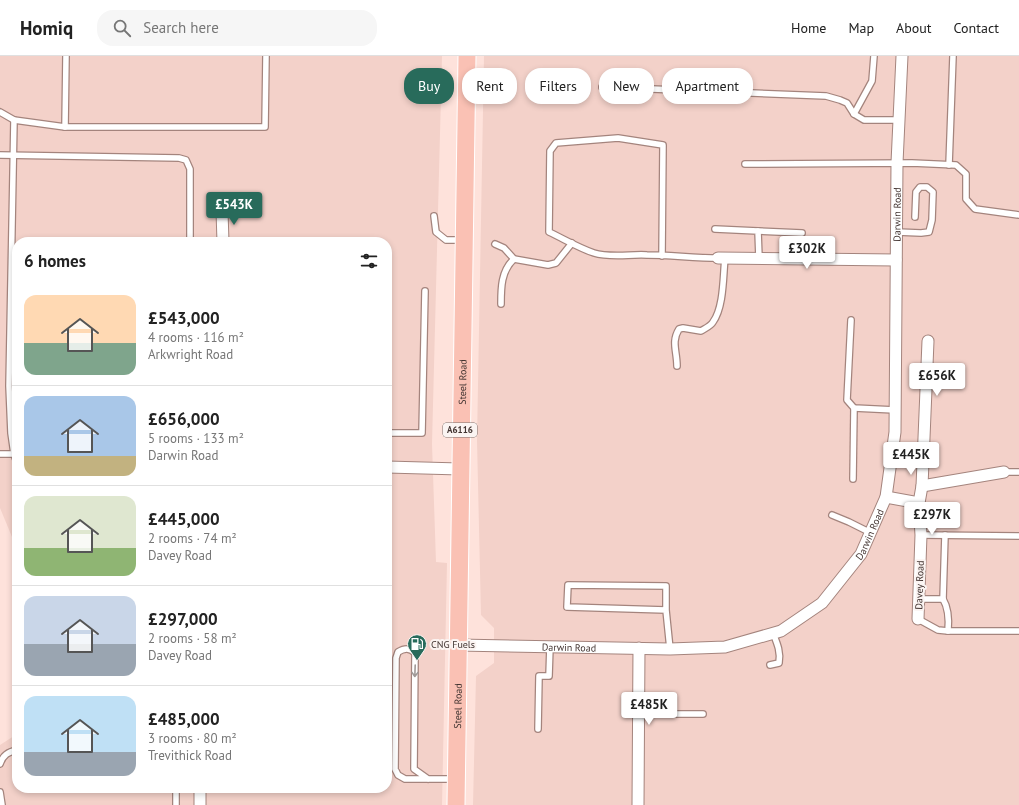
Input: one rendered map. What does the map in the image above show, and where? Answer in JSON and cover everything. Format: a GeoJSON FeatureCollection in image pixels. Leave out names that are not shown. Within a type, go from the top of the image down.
{"type":"FeatureCollection","features":[{"type":"Feature","properties":{"kind":"main road","name":"Steel Road"},"geometry":{"type":"LineString","coordinates":[[456,805],[467,56]]}},
{"type":"Feature","properties":{"kind":"street","name":"Darwin Road"},"geometry":{"type":"LineString","coordinates":[[458,645],[670,649],[725,647],[781,631],[822,603],[861,554],[886,498],[895,432],[897,163],[902,56]]}},
{"type":"Feature","properties":{"kind":"street"},"geometry":{"type":"LineString","coordinates":[[222,212],[223,237]]}},
{"type":"Feature","properties":{"kind":"street"},"geometry":{"type":"LineString","coordinates":[[721,258],[896,260]]}},
{"type":"Feature","properties":{"kind":"street","name":"Davey Road"},"geometry":{"type":"LineString","coordinates":[[918,618],[921,535],[919,503],[922,486],[924,452],[928,341]]}},
{"type":"Feature","properties":{"kind":"street"},"geometry":{"type":"LineString","coordinates":[[392,467],[460,469]]}},
{"type":"Feature","properties":{"kind":"street"},"geometry":{"type":"LineString","coordinates":[[922,486],[1004,472]]}},
{"type":"Feature","properties":{"kind":"street"},"geometry":{"type":"LineString","coordinates":[[886,498],[919,503]]}},
{"type":"Feature","properties":{"kind":"street"},"geometry":{"type":"LineString","coordinates":[[638,805],[639,648]]}},
{"type":"Feature","properties":{"kind":"street"},"geometry":{"type":"LineString","coordinates":[[200,793],[200,805]]}},
{"type":"Feature","properties":{"kind":"lane"},"geometry":{"type":"LineString","coordinates":[[65,127],[66,56]]}},
{"type":"Feature","properties":{"kind":"lane"},"geometry":{"type":"LineString","coordinates":[[0,112],[14,120],[65,127],[264,127],[266,56]]}},
{"type":"Feature","properties":{"kind":"lane"},"geometry":{"type":"LineString","coordinates":[[854,114],[872,81],[874,56]]}},
{"type":"Feature","properties":{"kind":"lane"},"geometry":{"type":"LineString","coordinates":[[949,165],[953,56]]}},
{"type":"Feature","properties":{"kind":"lane"},"geometry":{"type":"LineString","coordinates":[[654,89],[826,96],[847,103],[854,114],[864,120],[899,120]]}},
{"type":"Feature","properties":{"kind":"lane"},"geometry":{"type":"LineString","coordinates":[[12,444],[10,433],[10,386],[14,120]]}},
{"type":"Feature","properties":{"kind":"lane"},"geometry":{"type":"LineString","coordinates":[[662,256],[663,145],[618,138],[556,143],[550,151],[549,232],[595,253],[614,255],[721,258],[720,300],[713,323],[700,331],[683,328],[679,329],[675,336],[677,366]]}},
{"type":"Feature","properties":{"kind":"lane"},"geometry":{"type":"LineString","coordinates":[[0,155],[179,158],[186,160],[190,168],[190,237]]}},
{"type":"Feature","properties":{"kind":"lane"},"geometry":{"type":"LineString","coordinates":[[745,164],[897,163],[956,165],[966,174],[966,200],[975,209],[1019,215]]}},
{"type":"Feature","properties":{"kind":"lane"},"geometry":{"type":"LineString","coordinates":[[897,232],[929,232],[932,220],[933,192],[927,187],[920,187],[916,192],[915,217]]}},
{"type":"Feature","properties":{"kind":"lane"},"geometry":{"type":"LineString","coordinates":[[434,216],[436,232],[446,240],[464,240]]}},
{"type":"Feature","properties":{"kind":"lane"},"geometry":{"type":"LineString","coordinates":[[714,229],[802,232]]}},
{"type":"Feature","properties":{"kind":"lane"},"geometry":{"type":"LineString","coordinates":[[758,231],[759,258]]}},
{"type":"Feature","properties":{"kind":"lane"},"geometry":{"type":"LineString","coordinates":[[495,244],[504,248],[514,259],[548,265],[556,262],[572,243]]}},
{"type":"Feature","properties":{"kind":"lane"},"geometry":{"type":"LineString","coordinates":[[501,304],[503,276],[510,262],[514,259]]}},
{"type":"Feature","properties":{"kind":"lane"},"geometry":{"type":"LineString","coordinates":[[392,433],[422,433],[425,291]]}},
{"type":"Feature","properties":{"kind":"lane"},"geometry":{"type":"LineString","coordinates":[[851,320],[848,400],[854,408],[852,479]]}},
{"type":"Feature","properties":{"kind":"lane"},"geometry":{"type":"LineString","coordinates":[[854,408],[896,410]]}},
{"type":"Feature","properties":{"kind":"lane"},"geometry":{"type":"LineString","coordinates":[[0,454],[12,454]]}},
{"type":"Feature","properties":{"kind":"lane"},"geometry":{"type":"LineString","coordinates":[[1004,472],[1019,472]]}},
{"type":"Feature","properties":{"kind":"lane"},"geometry":{"type":"LineString","coordinates":[[832,515],[870,533]]}},
{"type":"Feature","properties":{"kind":"lane"},"geometry":{"type":"LineString","coordinates":[[921,535],[1019,536]]}},
{"type":"Feature","properties":{"kind":"lane"},"geometry":{"type":"LineString","coordinates":[[945,535],[943,599],[948,613],[948,631]]}},
{"type":"Feature","properties":{"kind":"lane"},"geometry":{"type":"LineString","coordinates":[[666,610],[567,607],[568,585],[666,586],[666,610],[670,649]]}},
{"type":"Feature","properties":{"kind":"lane"},"geometry":{"type":"LineString","coordinates":[[918,599],[943,599]]}},
{"type":"Feature","properties":{"kind":"lane"},"geometry":{"type":"LineString","coordinates":[[918,618],[938,630],[1019,632]]}},
{"type":"Feature","properties":{"kind":"lane"},"geometry":{"type":"LineString","coordinates":[[770,665],[779,663],[780,655],[778,644],[773,634]]}},
{"type":"Feature","properties":{"kind":"lane"},"geometry":{"type":"LineString","coordinates":[[538,729],[539,676],[549,676],[550,646]]}},
{"type":"Feature","properties":{"kind":"lane"},"geometry":{"type":"LineString","coordinates":[[428,779],[414,770],[415,652],[410,649],[403,649],[398,652],[396,658],[395,768],[398,775],[406,779],[428,779],[456,779]]}},
{"type":"Feature","properties":{"kind":"lane"},"geometry":{"type":"LineString","coordinates":[[638,714],[703,714]]}},
{"type":"Feature","properties":{"kind":"lane"},"geometry":{"type":"LineString","coordinates":[[0,764],[2,757],[12,751]]}},
{"type":"Feature","properties":{"kind":"lane"},"geometry":{"type":"LineString","coordinates":[[0,792],[2,805]]}},
{"type":"Feature","properties":{"kind":"lane"},"geometry":{"type":"LineString","coordinates":[[176,793],[176,805]]}},
{"type":"Feature","properties":{"kind":"shaded area"},"geometry":{"type":"Polygon","coordinates":[[[0,56],[442,56],[442,68],[404,68],[404,104],[441,104],[432,444],[436,562],[447,563],[442,805],[0,805],[0,745],[12,737],[12,793],[392,793],[392,237],[12,237],[12,537],[0,508],[0,56]]]}},
{"type":"Feature","properties":{"kind":"shaded area"},"geometry":{"type":"Polygon","coordinates":[[[484,56],[1019,56],[1019,805],[473,805],[476,676],[494,663],[494,628],[481,615],[477,440],[483,104],[517,104],[517,68],[484,68],[484,56]]]}},
{"type":"Feature","properties":{"kind":"place","name":"CNG Fuels"},"geometry":{"type":"Point","coordinates":[417,661]}}]}
